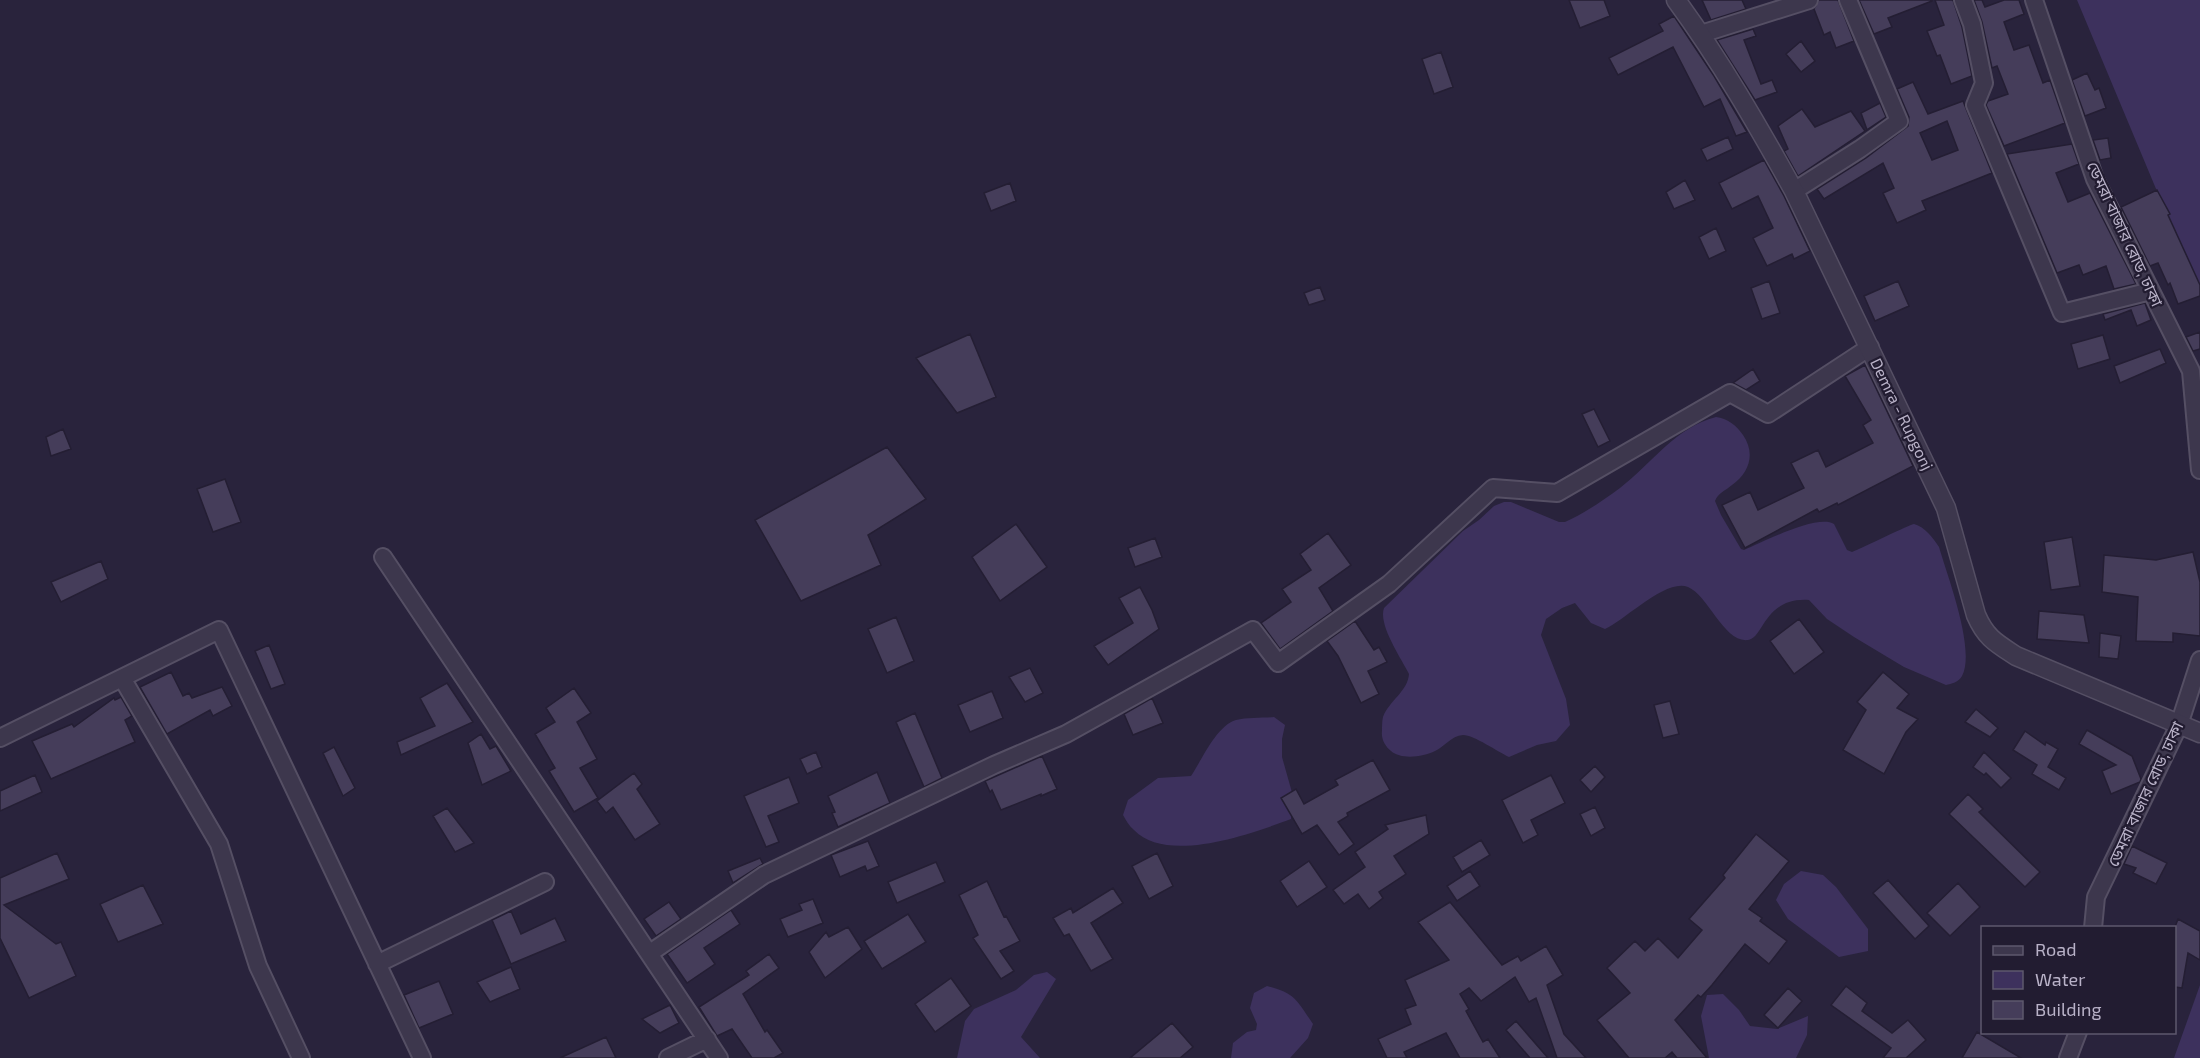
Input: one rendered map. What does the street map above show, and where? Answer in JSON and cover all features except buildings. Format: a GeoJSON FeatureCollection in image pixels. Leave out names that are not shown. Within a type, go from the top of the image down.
{"type":"FeatureCollection","features":[{"type":"Feature","properties":{"kind":"street","name":"Demra - Rupgonj"},"geometry":{"type":"LineString","coordinates":[[1676,0],[1701,34],[1766,140],[1794,191],[1946,507],[1976,615],[1983,630],[1990,639],[2016,656],[2200,733]]}},
{"type":"Feature","properties":{"kind":"street"},"geometry":{"type":"LineString","coordinates":[[1701,34],[1809,0]]}},
{"type":"Feature","properties":{"kind":"street"},"geometry":{"type":"LineString","coordinates":[[1794,191],[1899,121],[1848,0]]}},
{"type":"Feature","properties":{"kind":"street"},"geometry":{"type":"LineString","coordinates":[[1963,0],[1972,24],[1984,83],[1975,105],[2062,313],[2151,291]]}},
{"type":"Feature","properties":{"kind":"street","name":"ডেমরা বাজার রোড, ঢাকা"},"geometry":{"type":"LineString","coordinates":[[2034,0],[2096,179],[2191,371],[2200,470]]}},
{"type":"Feature","properties":{"kind":"street"},"geometry":{"type":"LineString","coordinates":[[650,952],[764,875],[994,765],[1066,734],[1253,630],[1278,663],[1389,584],[1493,488],[1557,493],[1730,393],[1768,414],[1870,347]]}},
{"type":"Feature","properties":{"kind":"street"},"geometry":{"type":"LineString","coordinates":[[382,557],[650,952],[719,1058]]}},
{"type":"Feature","properties":{"kind":"street"},"geometry":{"type":"LineString","coordinates":[[0,738],[219,630],[422,1058]]}},
{"type":"Feature","properties":{"kind":"street","name":"ডেমরা বাজার রোড, ঢাকা"},"geometry":{"type":"LineString","coordinates":[[2093,926],[2096,897],[2179,725],[2200,660]]}},
{"type":"Feature","properties":{"kind":"street"},"geometry":{"type":"LineString","coordinates":[[123,678],[219,844],[258,966],[302,1058]]}},
{"type":"Feature","properties":{"kind":"street"},"geometry":{"type":"LineString","coordinates":[[377,964],[545,882]]}},
{"type":"Feature","properties":{"kind":"street"},"geometry":{"type":"LineString","coordinates":[[2068,1058],[2077,1034]]}},
{"type":"Feature","properties":{"kind":"street"},"geometry":{"type":"LineString","coordinates":[[668,1058],[707,1039]]}},
{"type":"Feature","properties":{"kind":"water"},"geometry":{"type":"Polygon","coordinates":[[[2077,0],[2200,0],[2200,294],[2077,0]]]}},
{"type":"Feature","properties":{"kind":"water"},"geometry":{"type":"Polygon","coordinates":[[[1716,417],[1728,421],[1738,429],[1749,449],[1749,463],[1743,475],[1715,501],[1741,549],[1744,550],[1790,530],[1826,522],[1834,524],[1847,550],[1852,552],[1914,524],[1928,533],[1939,547],[1959,612],[1965,649],[1965,664],[1961,678],[1946,685],[1904,667],[1827,619],[1809,600],[1794,601],[1783,605],[1774,611],[1753,638],[1739,639],[1724,627],[1695,592],[1688,587],[1679,586],[1657,594],[1605,629],[1591,623],[1575,603],[1562,608],[1546,619],[1541,635],[1566,699],[1570,725],[1556,741],[1537,745],[1509,757],[1463,735],[1455,737],[1435,751],[1424,755],[1400,756],[1389,749],[1382,737],[1383,717],[1402,691],[1409,674],[1387,632],[1383,615],[1384,608],[1463,531],[1494,506],[1511,502],[1559,522],[1565,522],[1620,488],[1688,429],[1716,417]]]}},
{"type":"Feature","properties":{"kind":"water"},"geometry":{"type":"Polygon","coordinates":[[[1274,717],[1285,725],[1282,757],[1293,796],[1291,819],[1233,838],[1188,846],[1167,845],[1149,840],[1129,825],[1123,815],[1128,800],[1158,778],[1191,776],[1210,744],[1229,723],[1240,719],[1274,717]]]}},
{"type":"Feature","properties":{"kind":"water"},"geometry":{"type":"Polygon","coordinates":[[[1801,871],[1823,875],[1836,887],[1868,929],[1868,951],[1839,957],[1788,919],[1776,900],[1784,884],[1801,871]]]}},
{"type":"Feature","properties":{"kind":"water"},"geometry":{"type":"Polygon","coordinates":[[[1047,972],[1056,979],[1021,1037],[1040,1058],[957,1058],[965,1021],[974,1009],[1016,990],[1034,975],[1047,972]]]}},
{"type":"Feature","properties":{"kind":"water"},"geometry":{"type":"Polygon","coordinates":[[[2200,985],[2200,1058],[2174,1058],[2200,985]]]}},
{"type":"Feature","properties":{"kind":"water"},"geometry":{"type":"Polygon","coordinates":[[[1267,986],[1290,995],[1299,1004],[1313,1024],[1308,1038],[1290,1058],[1231,1058],[1233,1043],[1247,1032],[1256,1030],[1257,1024],[1250,1008],[1254,993],[1267,986]]]}},
{"type":"Feature","properties":{"kind":"water"},"geometry":{"type":"Polygon","coordinates":[[[1723,994],[1739,1010],[1750,1026],[1777,1029],[1808,1016],[1807,1035],[1796,1058],[1709,1058],[1701,1016],[1707,995],[1723,994]]]}}]}
